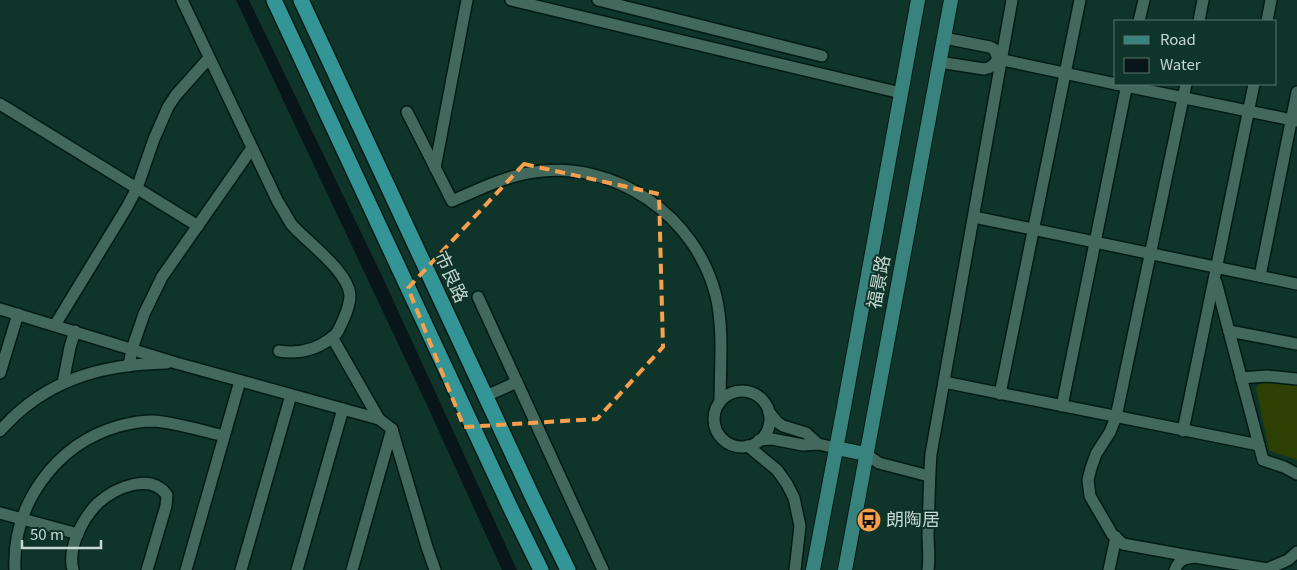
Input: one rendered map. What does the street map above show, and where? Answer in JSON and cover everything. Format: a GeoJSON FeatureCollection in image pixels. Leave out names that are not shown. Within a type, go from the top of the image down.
{"type":"FeatureCollection","features":[{"type":"Feature","properties":{"kind":"highway"},"geometry":{"type":"LineString","coordinates":[[274,0],[541,570]]}},
{"type":"Feature","properties":{"kind":"highway","name":"市良路"},"geometry":{"type":"LineString","coordinates":[[301,0],[568,570]]}},
{"type":"Feature","properties":{"kind":"main road","name":"福景路"},"geometry":{"type":"LineString","coordinates":[[813,570],[918,0]]}},
{"type":"Feature","properties":{"kind":"main road","name":"福景路"},"geometry":{"type":"LineString","coordinates":[[845,570],[951,0]]}},
{"type":"Feature","properties":{"kind":"main road"},"geometry":{"type":"LineString","coordinates":[[836,448],[866,454]]}},
{"type":"Feature","properties":{"kind":"lane"},"geometry":{"type":"LineString","coordinates":[[182,0],[278,202],[292,224],[333,264],[349,289],[350,297],[344,318],[336,334],[314,349],[300,352],[279,351]]}},
{"type":"Feature","properties":{"kind":"lane"},"geometry":{"type":"LineString","coordinates":[[435,168],[467,0]]}},
{"type":"Feature","properties":{"kind":"lane"},"geometry":{"type":"LineString","coordinates":[[510,0],[901,93]]}},
{"type":"Feature","properties":{"kind":"lane"},"geometry":{"type":"LineString","coordinates":[[598,0],[822,56]]}},
{"type":"Feature","properties":{"kind":"lane"},"geometry":{"type":"LineString","coordinates":[[928,570],[931,454],[1012,0]]}},
{"type":"Feature","properties":{"kind":"lane"},"geometry":{"type":"LineString","coordinates":[[1000,394],[1080,0]]}},
{"type":"Feature","properties":{"kind":"lane"},"geometry":{"type":"LineString","coordinates":[[1140,20],[1144,0]]}},
{"type":"Feature","properties":{"kind":"lane"},"geometry":{"type":"LineString","coordinates":[[1199,20],[1203,0]]}},
{"type":"Feature","properties":{"kind":"lane"},"geometry":{"type":"LineString","coordinates":[[1267,20],[1272,0]]}},
{"type":"Feature","properties":{"kind":"lane"},"geometry":{"type":"LineString","coordinates":[[944,38],[990,47],[994,49],[1000,60]]}},
{"type":"Feature","properties":{"kind":"lane"},"geometry":{"type":"LineString","coordinates":[[55,325],[137,188],[154,139],[168,107],[176,95],[209,58]]}},
{"type":"Feature","properties":{"kind":"lane"},"geometry":{"type":"LineString","coordinates":[[939,62],[984,69],[989,68],[1000,60]]}},
{"type":"Feature","properties":{"kind":"lane"},"geometry":{"type":"LineString","coordinates":[[1000,60],[1114,83]]}},
{"type":"Feature","properties":{"kind":"lane"},"geometry":{"type":"LineString","coordinates":[[1062,406],[1095,242],[1121,85]]}},
{"type":"Feature","properties":{"kind":"lane"},"geometry":{"type":"LineString","coordinates":[[1125,85],[1294,121]]}},
{"type":"Feature","properties":{"kind":"lane"},"geometry":{"type":"LineString","coordinates":[[1186,85],[1116,417],[1110,432],[1096,454],[1091,468],[1088,480],[1090,496],[1112,534],[1123,544],[1267,569],[1288,560],[1297,552]]}},
{"type":"Feature","properties":{"kind":"lane"},"geometry":{"type":"LineString","coordinates":[[1184,431],[1254,85]]}},
{"type":"Feature","properties":{"kind":"lane"},"geometry":{"type":"LineString","coordinates":[[1260,276],[1294,121],[1297,92]]}},
{"type":"Feature","properties":{"kind":"lane"},"geometry":{"type":"LineString","coordinates":[[0,104],[198,226]]}},
{"type":"Feature","properties":{"kind":"lane"},"geometry":{"type":"LineString","coordinates":[[407,112],[452,201],[514,176],[535,172],[565,171],[594,175],[621,184],[643,196],[664,211],[687,235],[696,249],[716,296],[721,329],[720,402]]}},
{"type":"Feature","properties":{"kind":"lane"},"geometry":{"type":"LineString","coordinates":[[129,366],[132,349],[148,306],[162,277],[252,148]]}},
{"type":"Feature","properties":{"kind":"lane"},"geometry":{"type":"LineString","coordinates":[[974,217],[1150,254],[1216,273],[1260,276],[1297,284]]}},
{"type":"Feature","properties":{"kind":"lane"},"geometry":{"type":"LineString","coordinates":[[1216,273],[1229,331],[1263,460],[1284,467],[1297,474]]}},
{"type":"Feature","properties":{"kind":"lane"},"geometry":{"type":"LineString","coordinates":[[478,297],[603,570]]}},
{"type":"Feature","properties":{"kind":"lane"},"geometry":{"type":"LineString","coordinates":[[0,309],[176,363],[379,419],[392,429],[427,547],[436,570]]}},
{"type":"Feature","properties":{"kind":"lane"},"geometry":{"type":"LineString","coordinates":[[0,373],[18,314]]}},
{"type":"Feature","properties":{"kind":"lane"},"geometry":{"type":"LineString","coordinates":[[63,383],[75,331]]}},
{"type":"Feature","properties":{"kind":"lane"},"geometry":{"type":"LineString","coordinates":[[1229,331],[1297,344]]}},
{"type":"Feature","properties":{"kind":"lane"},"geometry":{"type":"LineString","coordinates":[[332,337],[379,419]]}},
{"type":"Feature","properties":{"kind":"lane"},"geometry":{"type":"LineString","coordinates":[[0,431],[17,413],[31,402],[63,383],[107,369],[176,363]]}},
{"type":"Feature","properties":{"kind":"lane"},"geometry":{"type":"LineString","coordinates":[[1241,378],[1266,376],[1297,379]]}},
{"type":"Feature","properties":{"kind":"lane"},"geometry":{"type":"LineString","coordinates":[[186,570],[240,381]]}},
{"type":"Feature","properties":{"kind":"lane"},"geometry":{"type":"LineString","coordinates":[[486,396],[517,382]]}},
{"type":"Feature","properties":{"kind":"lane"},"geometry":{"type":"LineString","coordinates":[[944,382],[1259,445]]}},
{"type":"Feature","properties":{"kind":"lane"},"geometry":{"type":"LineString","coordinates":[[769,412],[767,431],[760,440],[748,446],[735,446],[724,441],[719,436],[714,422],[716,408],[720,402],[731,393],[745,391],[763,400],[776,422],[783,426],[806,432],[818,444]]}},
{"type":"Feature","properties":{"kind":"lane"},"geometry":{"type":"LineString","coordinates":[[241,570],[291,395]]}},
{"type":"Feature","properties":{"kind":"lane"},"geometry":{"type":"LineString","coordinates":[[297,570],[343,409]]}},
{"type":"Feature","properties":{"kind":"lane"},"geometry":{"type":"LineString","coordinates":[[15,570],[17,536],[33,493],[50,469],[72,449],[97,434],[125,425],[154,421],[224,436]]}},
{"type":"Feature","properties":{"kind":"lane"},"geometry":{"type":"LineString","coordinates":[[352,570],[392,429]]}},
{"type":"Feature","properties":{"kind":"lane"},"geometry":{"type":"LineString","coordinates":[[760,440],[803,445],[818,444],[836,448]]}},
{"type":"Feature","properties":{"kind":"lane"},"geometry":{"type":"LineString","coordinates":[[748,446],[777,470],[794,498],[799,514],[800,526],[795,570]]}},
{"type":"Feature","properties":{"kind":"lane"},"geometry":{"type":"LineString","coordinates":[[866,454],[878,463],[929,476]]}},
{"type":"Feature","properties":{"kind":"lane"},"geometry":{"type":"LineString","coordinates":[[73,570],[73,549],[78,534],[82,524],[98,504],[114,492],[143,483],[159,487],[167,495],[166,506],[147,570]]}},
{"type":"Feature","properties":{"kind":"lane"},"geometry":{"type":"LineString","coordinates":[[0,513],[78,534]]}},
{"type":"Feature","properties":{"kind":"lane"},"geometry":{"type":"LineString","coordinates":[[1109,570],[1116,537]]}},
{"type":"Feature","properties":{"kind":"lane"},"geometry":{"type":"LineString","coordinates":[[1175,570],[1184,558],[1195,557]]}},
{"type":"Feature","properties":{"kind":"highlighted area"},"geometry":{"type":"Polygon","coordinates":[[[524,164],[659,194],[663,347],[597,419],[464,427],[408,288],[524,164]]]}},
{"type":"Feature","properties":{"kind":"green space"},"geometry":{"type":"Polygon","coordinates":[[[1259,384],[1297,385],[1297,460],[1269,450],[1256,388],[1259,384]]]}},
{"type":"Feature","properties":{"kind":"water"},"geometry":{"type":"Polygon","coordinates":[[[236,0],[249,0],[382,276],[517,570],[502,570],[426,403],[236,0]]]}},
{"type":"Feature","properties":{"kind":"place","name":"朗陶居"},"geometry":{"type":"Point","coordinates":[869,520]}}]}
